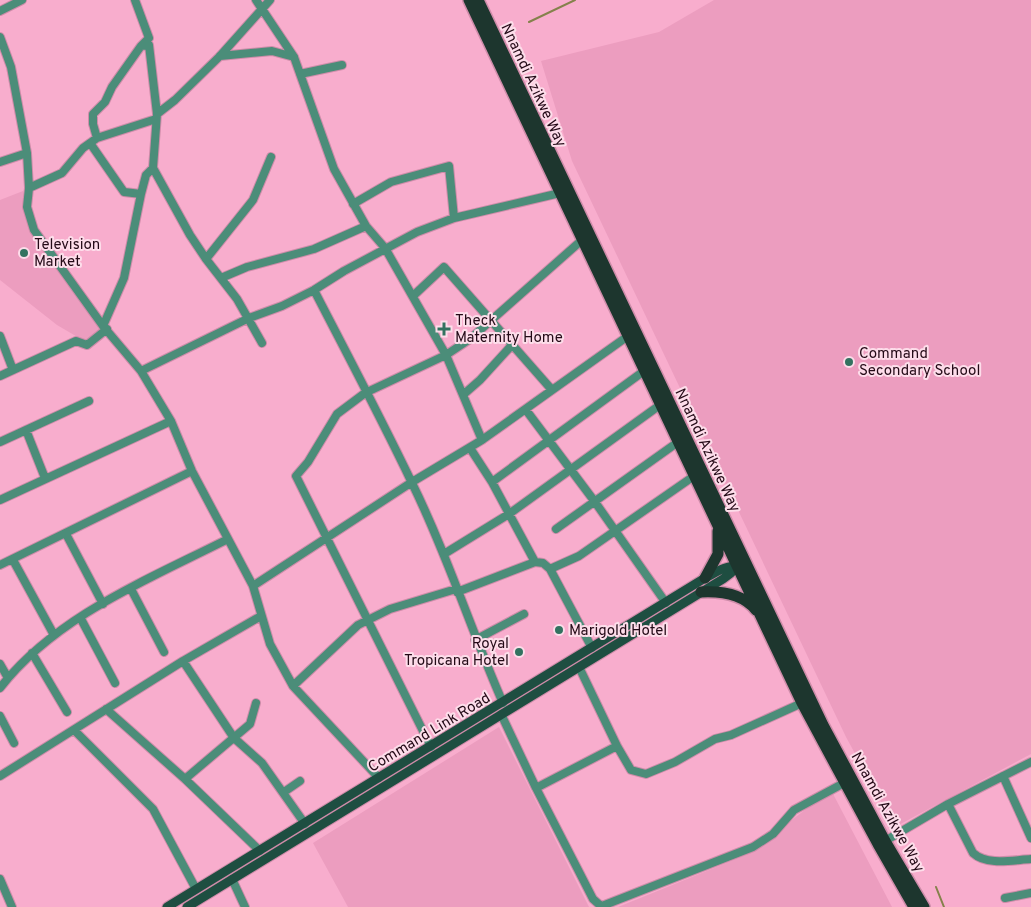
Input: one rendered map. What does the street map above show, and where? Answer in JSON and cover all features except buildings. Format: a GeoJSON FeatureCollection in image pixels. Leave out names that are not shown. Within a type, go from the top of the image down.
{"type":"FeatureCollection","features":[{"type":"Feature","properties":{"kind":"highway","name":"Nnamdi Azikwe Way"},"geometry":{"type":"LineString","coordinates":[[469,0],[802,703],[844,783],[914,907]]}},
{"type":"Feature","properties":{"kind":"highway","name":"Nnamdi Azikwe Way"},"geometry":{"type":"LineString","coordinates":[[478,0],[823,725],[885,841],[924,907]]}},
{"type":"Feature","properties":{"kind":"highway"},"geometry":{"type":"LineString","coordinates":[[705,578],[714,564],[718,548],[718,533],[714,517]]}},
{"type":"Feature","properties":{"kind":"highway"},"geometry":{"type":"LineString","coordinates":[[700,592],[721,593],[738,597],[753,606],[763,620]]}},
{"type":"Feature","properties":{"kind":"main road"},"geometry":{"type":"LineString","coordinates":[[732,537],[737,552],[736,566],[752,578]]}},
{"type":"Feature","properties":{"kind":"main road","name":"Command Link Road"},"geometry":{"type":"LineString","coordinates":[[187,907],[462,733],[503,703],[705,578],[721,569],[736,566]]}},
{"type":"Feature","properties":{"kind":"main road","name":"Command Link Road"},"geometry":{"type":"LineString","coordinates":[[167,907],[432,747],[502,714],[731,573],[736,566]]}},
{"type":"Feature","properties":{"kind":"street"},"geometry":{"type":"LineString","coordinates":[[0,11],[22,0]]}},
{"type":"Feature","properties":{"kind":"street"},"geometry":{"type":"LineString","coordinates":[[97,138],[92,124],[96,108],[105,102],[112,86],[140,46],[149,38],[136,0]]}},
{"type":"Feature","properties":{"kind":"street"},"geometry":{"type":"LineString","coordinates":[[256,0],[260,9],[294,57],[334,169],[366,226],[385,248],[446,356],[464,394],[482,440]]}},
{"type":"Feature","properties":{"kind":"street"},"geometry":{"type":"LineString","coordinates":[[29,188],[62,173],[97,138],[156,116],[220,56],[270,0]]}},
{"type":"Feature","properties":{"kind":"street"},"geometry":{"type":"LineString","coordinates":[[0,36],[11,67],[27,153],[29,188],[27,206],[34,230],[105,328],[141,371],[170,421],[192,471],[253,586],[270,644],[293,686],[379,778]]}},
{"type":"Feature","properties":{"kind":"street"},"geometry":{"type":"LineString","coordinates":[[140,46],[149,45],[156,116],[153,168],[206,259],[249,318],[262,344]]}},
{"type":"Feature","properties":{"kind":"street"},"geometry":{"type":"LineString","coordinates":[[220,56],[272,51],[294,57]]}},
{"type":"Feature","properties":{"kind":"street"},"geometry":{"type":"LineString","coordinates":[[300,74],[342,65]]}},
{"type":"Feature","properties":{"kind":"street"},"geometry":{"type":"LineString","coordinates":[[90,143],[124,192],[141,194]]}},
{"type":"Feature","properties":{"kind":"street"},"geometry":{"type":"LineString","coordinates":[[0,162],[27,153]]}},
{"type":"Feature","properties":{"kind":"street"},"geometry":{"type":"LineString","coordinates":[[206,259],[253,200],[271,157]]}},
{"type":"Feature","properties":{"kind":"street"},"geometry":{"type":"LineString","coordinates":[[353,204],[391,182],[449,166],[454,218]]}},
{"type":"Feature","properties":{"kind":"street"},"geometry":{"type":"LineString","coordinates":[[0,376],[76,341],[87,345],[105,328],[124,278],[146,175],[153,168]]}},
{"type":"Feature","properties":{"kind":"street"},"geometry":{"type":"LineString","coordinates":[[141,371],[249,318],[282,306],[314,290],[344,271],[417,232],[454,218],[560,193]]}},
{"type":"Feature","properties":{"kind":"street"},"geometry":{"type":"LineString","coordinates":[[221,278],[247,267],[314,249],[366,226]]}},
{"type":"Feature","properties":{"kind":"street"},"geometry":{"type":"LineString","coordinates":[[432,747],[296,476],[308,462],[337,414],[365,393],[446,356],[470,339],[582,240]]}},
{"type":"Feature","properties":{"kind":"street"},"geometry":{"type":"LineString","coordinates":[[412,296],[444,267],[552,390]]}},
{"type":"Feature","properties":{"kind":"street"},"geometry":{"type":"LineString","coordinates":[[314,290],[412,482],[444,554],[475,640],[503,703]]}},
{"type":"Feature","properties":{"kind":"street"},"geometry":{"type":"LineString","coordinates":[[0,336],[13,370]]}},
{"type":"Feature","properties":{"kind":"street"},"geometry":{"type":"LineString","coordinates":[[253,586],[412,482],[482,440],[628,336]]}},
{"type":"Feature","properties":{"kind":"street"},"geometry":{"type":"LineString","coordinates":[[464,394],[480,380],[512,345]]}},
{"type":"Feature","properties":{"kind":"street"},"geometry":{"type":"LineString","coordinates":[[492,482],[644,371]]}},
{"type":"Feature","properties":{"kind":"street"},"geometry":{"type":"LineString","coordinates":[[0,442],[89,400]]}},
{"type":"Feature","properties":{"kind":"street"},"geometry":{"type":"LineString","coordinates":[[444,554],[509,514],[660,405]]}},
{"type":"Feature","properties":{"kind":"street"},"geometry":{"type":"LineString","coordinates":[[526,410],[595,502],[666,603]]}},
{"type":"Feature","properties":{"kind":"street"},"geometry":{"type":"LineString","coordinates":[[0,500],[170,421]]}},
{"type":"Feature","properties":{"kind":"street"},"geometry":{"type":"LineString","coordinates":[[26,430],[45,478]]}},
{"type":"Feature","properties":{"kind":"street"},"geometry":{"type":"LineString","coordinates":[[556,529],[678,442]]}},
{"type":"Feature","properties":{"kind":"street"},"geometry":{"type":"LineString","coordinates":[[470,448],[492,482],[535,562]]}},
{"type":"Feature","properties":{"kind":"street"},"geometry":{"type":"LineString","coordinates":[[0,565],[192,471]]}},
{"type":"Feature","properties":{"kind":"street"},"geometry":{"type":"LineString","coordinates":[[550,569],[579,556],[694,476]]}},
{"type":"Feature","properties":{"kind":"street"},"geometry":{"type":"LineString","coordinates":[[66,534],[103,604]]}},
{"type":"Feature","properties":{"kind":"street"},"geometry":{"type":"LineString","coordinates":[[0,688],[32,653],[81,618],[103,604],[228,539]]}},
{"type":"Feature","properties":{"kind":"street"},"geometry":{"type":"LineString","coordinates":[[13,560],[54,636]]}},
{"type":"Feature","properties":{"kind":"street"},"geometry":{"type":"LineString","coordinates":[[293,686],[318,665],[358,625],[390,609],[456,591],[535,562],[543,563],[550,569],[592,648]]}},
{"type":"Feature","properties":{"kind":"street"},"geometry":{"type":"LineString","coordinates":[[131,589],[164,652]]}},
{"type":"Feature","properties":{"kind":"street"},"geometry":{"type":"LineString","coordinates":[[475,640],[524,614]]}},
{"type":"Feature","properties":{"kind":"street"},"geometry":{"type":"LineString","coordinates":[[0,776],[183,661],[261,616]]}},
{"type":"Feature","properties":{"kind":"street"},"geometry":{"type":"LineString","coordinates":[[81,618],[115,683]]}},
{"type":"Feature","properties":{"kind":"street"},"geometry":{"type":"LineString","coordinates":[[32,653],[67,712]]}},
{"type":"Feature","properties":{"kind":"street"},"geometry":{"type":"LineString","coordinates":[[183,661],[234,738],[262,763],[305,824]]}},
{"type":"Feature","properties":{"kind":"street"},"geometry":{"type":"LineString","coordinates":[[0,664],[8,678]]}},
{"type":"Feature","properties":{"kind":"street"},"geometry":{"type":"LineString","coordinates":[[579,667],[617,746],[632,770],[646,774],[675,762],[715,739],[731,735],[802,703]]}},
{"type":"Feature","properties":{"kind":"street"},"geometry":{"type":"LineString","coordinates":[[186,779],[250,724],[256,703]]}},
{"type":"Feature","properties":{"kind":"street"},"geometry":{"type":"LineString","coordinates":[[106,709],[186,779],[260,851]]}},
{"type":"Feature","properties":{"kind":"street"},"geometry":{"type":"LineString","coordinates":[[502,714],[536,788],[593,899],[602,906],[753,847],[773,834],[794,810],[844,783]]}},
{"type":"Feature","properties":{"kind":"street"},"geometry":{"type":"LineString","coordinates":[[0,716],[14,743]]}},
{"type":"Feature","properties":{"kind":"street"},"geometry":{"type":"LineString","coordinates":[[74,730],[152,810],[196,889]]}},
{"type":"Feature","properties":{"kind":"street"},"geometry":{"type":"LineString","coordinates":[[536,788],[617,746]]}},
{"type":"Feature","properties":{"kind":"street"},"geometry":{"type":"LineString","coordinates":[[885,841],[948,804],[1031,762]]}},
{"type":"Feature","properties":{"kind":"street"},"geometry":{"type":"LineString","coordinates":[[1003,776],[1031,838]]}},
{"type":"Feature","properties":{"kind":"street"},"geometry":{"type":"LineString","coordinates":[[284,792],[300,780]]}},
{"type":"Feature","properties":{"kind":"street"},"geometry":{"type":"LineString","coordinates":[[948,804],[973,853],[979,858],[988,861],[1031,859]]}},
{"type":"Feature","properties":{"kind":"street"},"geometry":{"type":"LineString","coordinates":[[0,879],[12,907]]}},
{"type":"Feature","properties":{"kind":"street"},"geometry":{"type":"LineString","coordinates":[[232,880],[245,907]]}},
{"type":"Feature","properties":{"kind":"street"},"geometry":{"type":"LineString","coordinates":[[1005,898],[1031,894]]}},
{"type":"Feature","properties":{"kind":"shaded area","name":"Command Secondary School"},"geometry":{"type":"Polygon","coordinates":[[[714,0],[1031,0],[1031,754],[895,827],[846,737],[572,161],[541,61],[659,32],[714,0]]]}},
{"type":"Feature","properties":{"kind":"shaded area","name":"Television Market"},"geometry":{"type":"Polygon","coordinates":[[[23,191],[29,225],[104,331],[86,342],[57,325],[0,280],[0,200],[23,191]]]}},
{"type":"Feature","properties":{"kind":"shaded area"},"geometry":{"type":"Polygon","coordinates":[[[499,727],[589,907],[348,907],[313,843],[499,727]]]}},
{"type":"Feature","properties":{"kind":"shaded area"},"geometry":{"type":"Polygon","coordinates":[[[831,790],[892,907],[618,907],[746,855],[831,790]]]}},
{"type":"Feature","properties":{"kind":"waterway"},"geometry":{"type":"LineString","coordinates":[[529,22],[575,0]]}},
{"type":"Feature","properties":{"kind":"waterway"},"geometry":{"type":"LineString","coordinates":[[936,887],[944,907]]}},
{"type":"Feature","properties":{"kind":"place","name":"Television Market"},"geometry":{"type":"Point","coordinates":[24,253]}},
{"type":"Feature","properties":{"kind":"place","name":"Theck Maternity Home"},"geometry":{"type":"Point","coordinates":[444,329]}},
{"type":"Feature","properties":{"kind":"place","name":"Command Secondary School"},"geometry":{"type":"Point","coordinates":[849,362]}},
{"type":"Feature","properties":{"kind":"place","name":"Marigold Hotel"},"geometry":{"type":"Point","coordinates":[559,630]}},
{"type":"Feature","properties":{"kind":"place","name":"Royal Tropicana Hotel"},"geometry":{"type":"Point","coordinates":[519,652]}}]}
